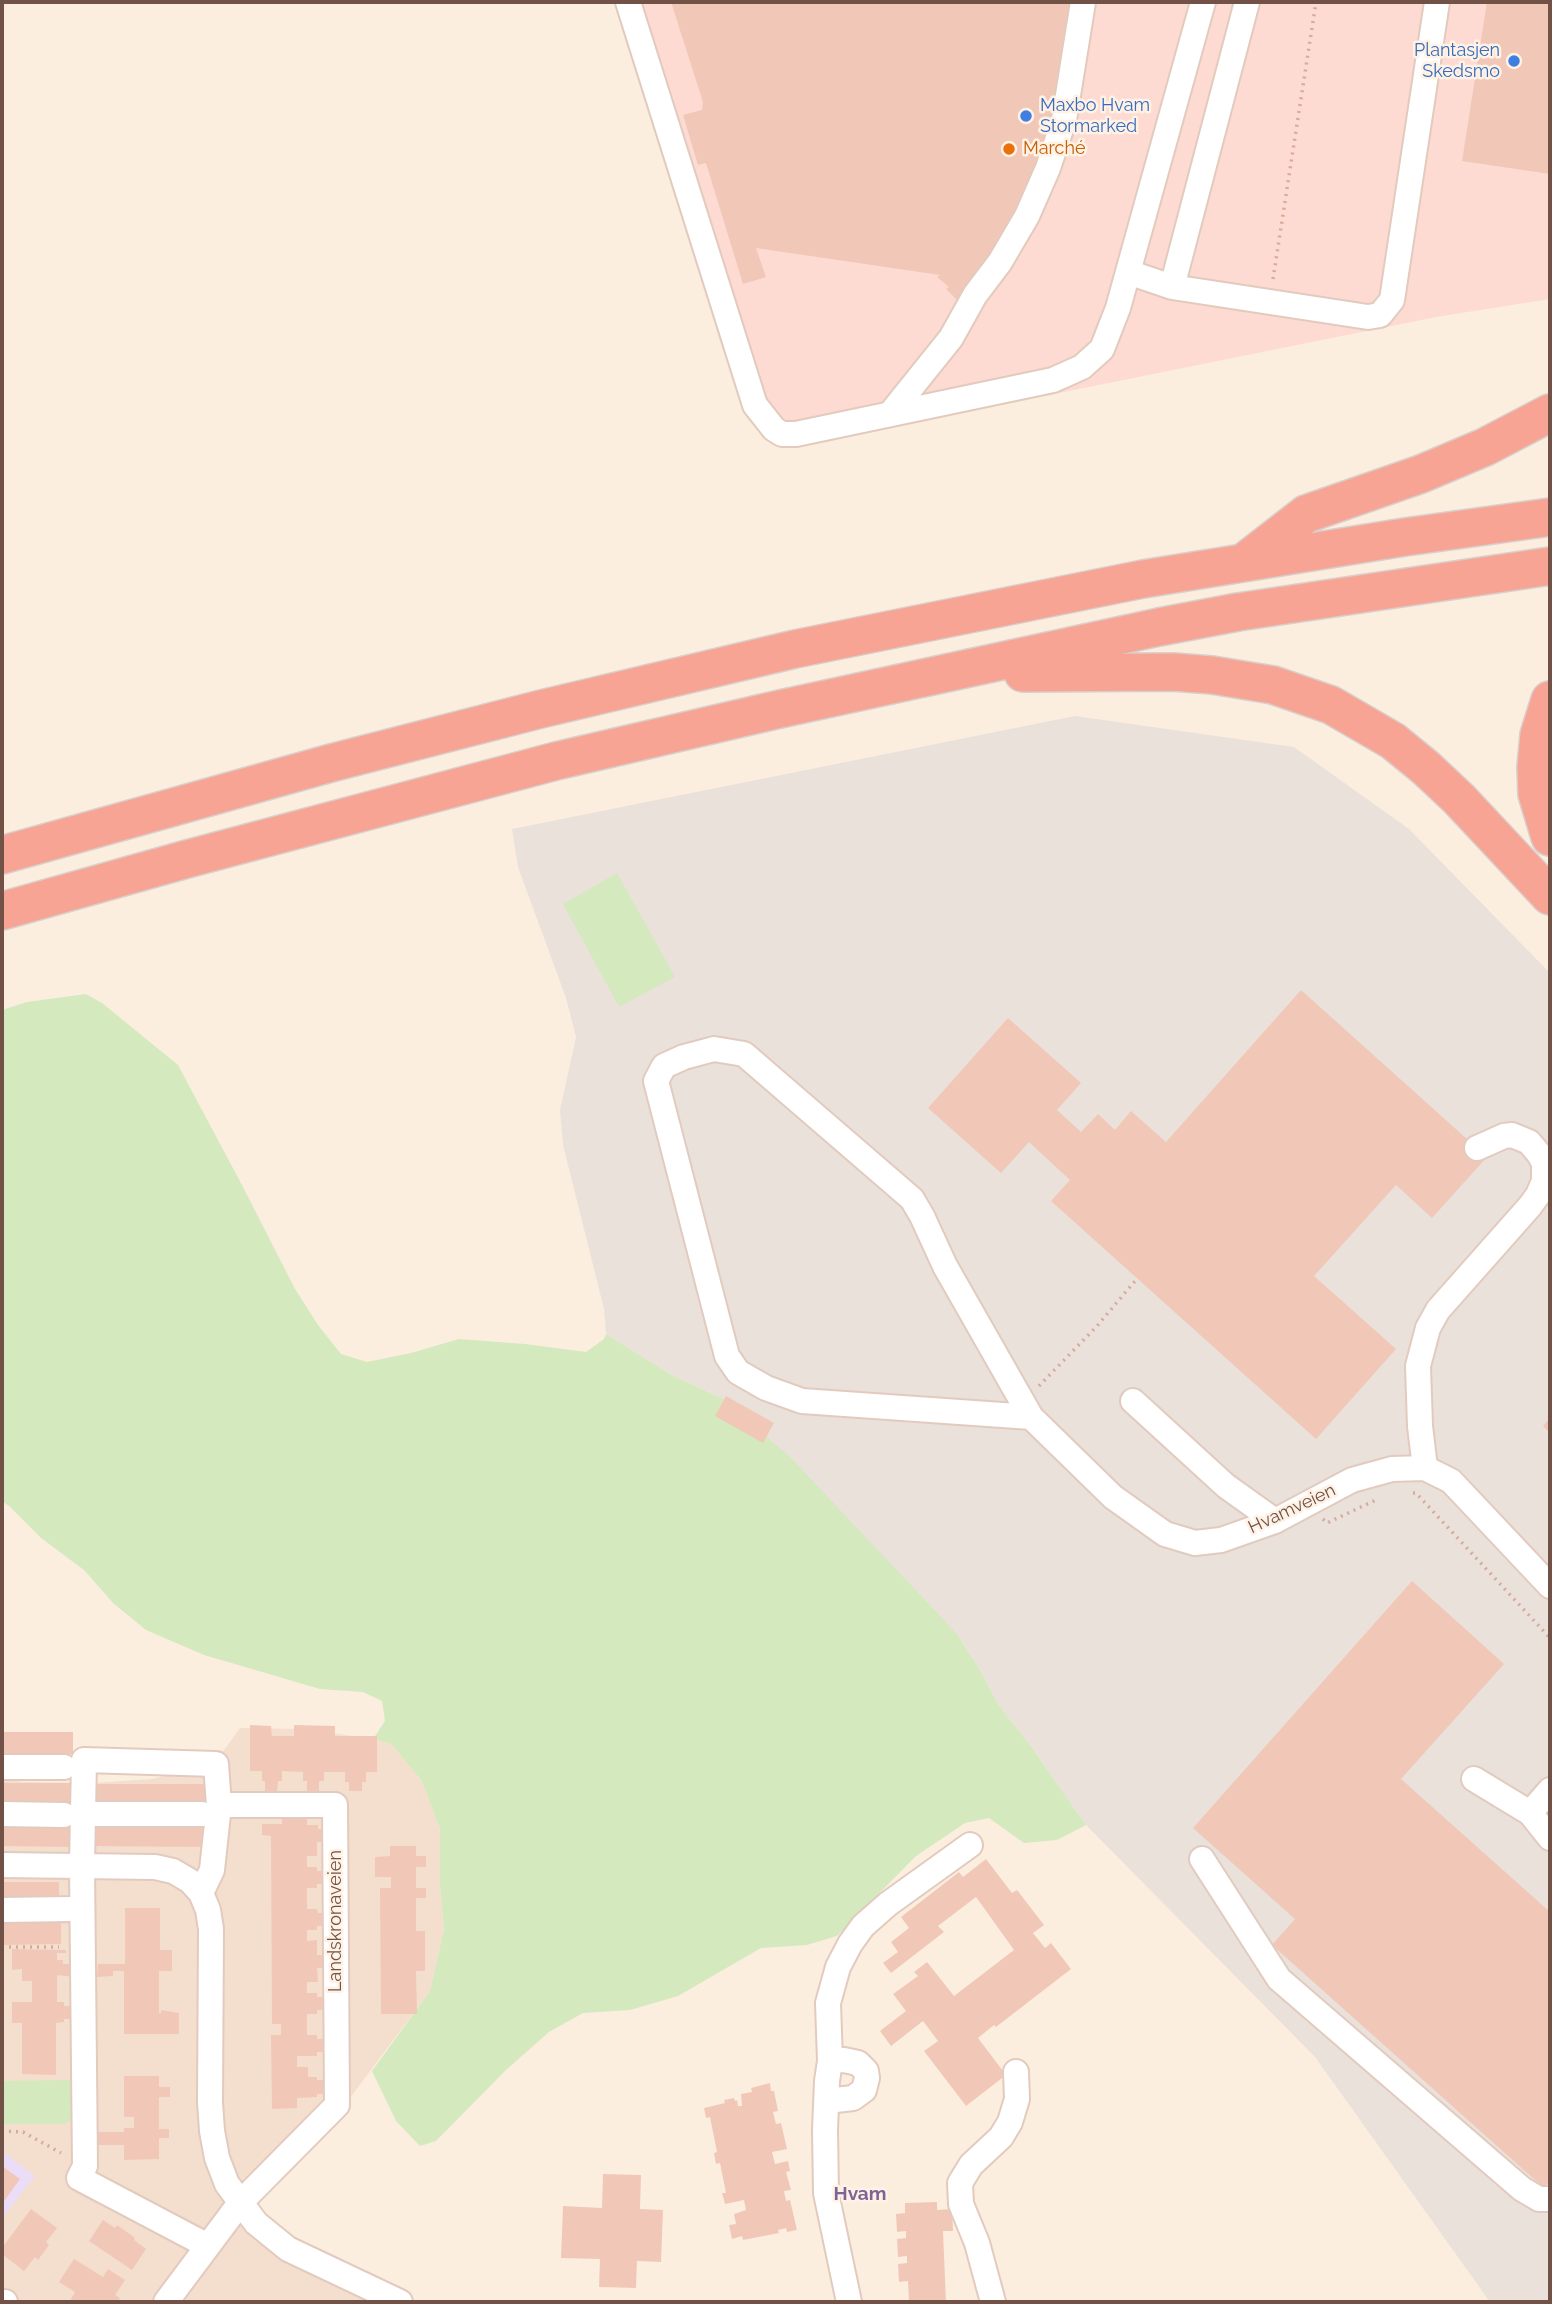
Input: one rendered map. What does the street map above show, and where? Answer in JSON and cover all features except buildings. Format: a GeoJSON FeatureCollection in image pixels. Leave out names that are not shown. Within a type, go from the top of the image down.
{"type":"FeatureCollection","features":[{"type":"Feature","properties":{"kind":"highway"},"geometry":{"type":"LineString","coordinates":[[1245,562],[1306,514],[1421,474],[1485,447],[1550,412]]}},
{"type":"Feature","properties":{"kind":"highway"},"geometry":{"type":"LineString","coordinates":[[2,855],[331,763],[541,709],[795,649],[1143,579],[1550,517]]}},
{"type":"Feature","properties":{"kind":"highway"},"geometry":{"type":"LineString","coordinates":[[2,911],[330,820],[543,765],[932,675],[1238,612],[1550,566]]}},
{"type":"Feature","properties":{"kind":"highway"},"geometry":{"type":"LineString","coordinates":[[932,675],[1071,671],[1173,672],[1244,679],[1298,693],[1331,705],[1361,722],[1392,741],[1426,768],[1459,799],[1550,896]]}},
{"type":"Feature","properties":{"kind":"highway"},"geometry":{"type":"LineString","coordinates":[[1550,700],[1539,735],[1536,767],[1537,794],[1550,837]]}},
{"type":"Feature","properties":{"kind":"street"},"geometry":{"type":"LineString","coordinates":[[628,2],[755,405],[774,429],[782,434],[796,434],[1053,380],[1082,367],[1102,349],[1118,308],[1203,2]]}},
{"type":"Feature","properties":{"kind":"street"},"geometry":{"type":"LineString","coordinates":[[890,414],[951,338],[975,295],[1000,262],[1027,216],[1048,169],[1063,120],[1083,2]]}},
{"type":"Feature","properties":{"kind":"street"},"geometry":{"type":"LineString","coordinates":[[1172,287],[1247,2]]}},
{"type":"Feature","properties":{"kind":"street"},"geometry":{"type":"LineString","coordinates":[[1128,272],[1172,287],[1368,317],[1380,315],[1392,300],[1437,2]]}},
{"type":"Feature","properties":{"kind":"street","name":"Hvamveien"},"geometry":{"type":"LineString","coordinates":[[1027,1410],[802,1401],[766,1388],[738,1372],[727,1356],[656,1081],[664,1066],[714,1049],[744,1054],[912,1199],[946,1266],[1027,1410],[1113,1497],[1165,1534],[1195,1543],[1221,1540],[1275,1521],[1352,1480],[1392,1469],[1425,1468]]}},
{"type":"Feature","properties":{"kind":"street"},"geometry":{"type":"LineString","coordinates":[[1477,1148],[1494,1138],[1512,1135],[1529,1142],[1544,1163],[1544,1181],[1530,1206],[1438,1310],[1421,1348],[1418,1389],[1425,1468],[1451,1481],[1550,1586]]}},
{"type":"Feature","properties":{"kind":"street"},"geometry":{"type":"LineString","coordinates":[[1133,1401],[1226,1486],[1275,1521]]}},
{"type":"Feature","properties":{"kind":"street"},"geometry":{"type":"LineString","coordinates":[[201,1893],[212,1870],[210,1810],[216,1764],[84,1760],[74,1815],[82,1866],[85,2166],[79,2178],[208,2246]]}},
{"type":"Feature","properties":{"kind":"street"},"geometry":{"type":"LineString","coordinates":[[2,1767],[64,1768]]}},
{"type":"Feature","properties":{"kind":"street"},"geometry":{"type":"LineString","coordinates":[[1474,1779],[1530,1813],[1550,1838]]}},
{"type":"Feature","properties":{"kind":"street"},"geometry":{"type":"LineString","coordinates":[[1530,1813],[1550,1790]]}},
{"type":"Feature","properties":{"kind":"street","name":"Landskronaveien"},"geometry":{"type":"LineString","coordinates":[[210,1810],[335,1805],[337,2105],[240,2203]]}},
{"type":"Feature","properties":{"kind":"street"},"geometry":{"type":"LineString","coordinates":[[2,1814],[74,1815],[210,1810]]}},
{"type":"Feature","properties":{"kind":"street"},"geometry":{"type":"LineString","coordinates":[[849,2302],[826,2193],[830,2061],[828,2003],[838,1967],[863,1926],[888,1904],[970,1845]]}},
{"type":"Feature","properties":{"kind":"street"},"geometry":{"type":"LineString","coordinates":[[1202,1859],[1279,1979],[1522,2189],[1539,2199],[1550,2199]]}},
{"type":"Feature","properties":{"kind":"street"},"geometry":{"type":"LineString","coordinates":[[2,1865],[155,1867],[173,1871],[190,1881],[201,1893],[208,1910],[211,1929],[209,2102],[217,2158],[227,2184],[256,2223],[288,2249],[400,2302]]}},
{"type":"Feature","properties":{"kind":"street"},"geometry":{"type":"LineString","coordinates":[[2,1910],[69,1909]]}},
{"type":"Feature","properties":{"kind":"street"},"geometry":{"type":"LineString","coordinates":[[827,2101],[853,2098],[864,2090],[867,2078],[866,2071],[858,2063],[830,2061]]}},
{"type":"Feature","properties":{"kind":"street"},"geometry":{"type":"LineString","coordinates":[[993,2302],[981,2254],[961,2204],[960,2183],[971,2165],[1001,2137],[1010,2122],[1017,2099],[1016,2072]]}},
{"type":"Feature","properties":{"kind":"street"},"geometry":{"type":"LineString","coordinates":[[166,2302],[240,2203]]}},
{"type":"Feature","properties":{"kind":"path"},"geometry":{"type":"LineString","coordinates":[[1269,302],[1316,2]]}},
{"type":"Feature","properties":{"kind":"path"},"geometry":{"type":"LineString","coordinates":[[1027,1410],[1135,1280]]}},
{"type":"Feature","properties":{"kind":"path"},"geometry":{"type":"LineString","coordinates":[[1406,1494],[1416,1493],[1550,1638]]}},
{"type":"Feature","properties":{"kind":"path"},"geometry":{"type":"LineString","coordinates":[[1305,1504],[1327,1523],[1385,1495]]}},
{"type":"Feature","properties":{"kind":"path"},"geometry":{"type":"LineString","coordinates":[[2,1947],[82,1946]]}},
{"type":"Feature","properties":{"kind":"shaded area"},"geometry":{"type":"Polygon","coordinates":[[[625,2],[1550,2],[1550,299],[1436,317],[801,445],[776,444],[763,438],[749,418],[625,2]]]}},
{"type":"Feature","properties":{"kind":"shaded area"},"geometry":{"type":"Polygon","coordinates":[[[1075,716],[1294,747],[1409,829],[1550,973],[1550,2302],[1490,2302],[1315,2057],[1086,1825],[998,1704],[957,1634],[722,1398],[673,1376],[606,1334],[604,1309],[563,1145],[560,1110],[576,1037],[566,998],[518,867],[512,829],[1075,716]]]}},
{"type":"Feature","properties":{"kind":"shaded area"},"geometry":{"type":"Polygon","coordinates":[[[240,1728],[301,1729],[368,1738],[391,1744],[421,1780],[440,1829],[440,1885],[444,1927],[430,1991],[341,2110],[246,2202],[289,2242],[410,2302],[2,2302],[2,1779],[91,1783],[152,1779],[202,1767],[221,1754],[240,1728]]]}},
{"type":"Feature","properties":{"kind":"shaded area"},"geometry":{"type":"Polygon","coordinates":[[[2,2151],[35,2176],[2,2218],[2,2151]]]}},
{"type":"Feature","properties":{"kind":"green space"},"geometry":{"type":"Polygon","coordinates":[[[617,873],[675,977],[619,1007],[563,904],[617,873]]]}},
{"type":"Feature","properties":{"kind":"green space"},"geometry":{"type":"Polygon","coordinates":[[[86,994],[102,1003],[178,1065],[295,1289],[341,1354],[367,1362],[459,1339],[586,1352],[604,1339],[606,1334],[673,1376],[722,1398],[791,1458],[957,1634],[998,1704],[1086,1825],[1057,1840],[1024,1843],[989,1818],[965,1823],[916,1856],[837,1936],[807,1945],[761,1948],[678,1996],[630,2010],[583,2013],[549,2032],[506,2070],[436,2141],[420,2146],[396,2121],[372,2071],[430,1991],[444,1928],[440,1885],[440,1829],[421,1780],[391,1744],[373,1739],[385,1721],[382,1701],[363,1692],[320,1689],[204,1655],[146,1630],[113,1603],[84,1570],[41,1538],[2,1501],[2,1010],[27,1002],[86,994]]]}},
{"type":"Feature","properties":{"kind":"green space"},"geometry":{"type":"Polygon","coordinates":[[[76,2080],[77,2114],[65,2124],[2,2124],[2,2081],[76,2080]]]}},
{"type":"Feature","properties":{"kind":"place","name":"Plantasjen Skedsmo"},"geometry":{"type":"Point","coordinates":[1514,61]}},
{"type":"Feature","properties":{"kind":"place","name":"Maxbo Hvam Stormarked"},"geometry":{"type":"Point","coordinates":[1026,116]}},
{"type":"Feature","properties":{"kind":"place","name":"Marché"},"geometry":{"type":"Point","coordinates":[1009,149]}},
{"type":"Feature","properties":{"kind":"district","name":"Hvam"},"geometry":{"type":"Point","coordinates":[860,2194]}}]}
